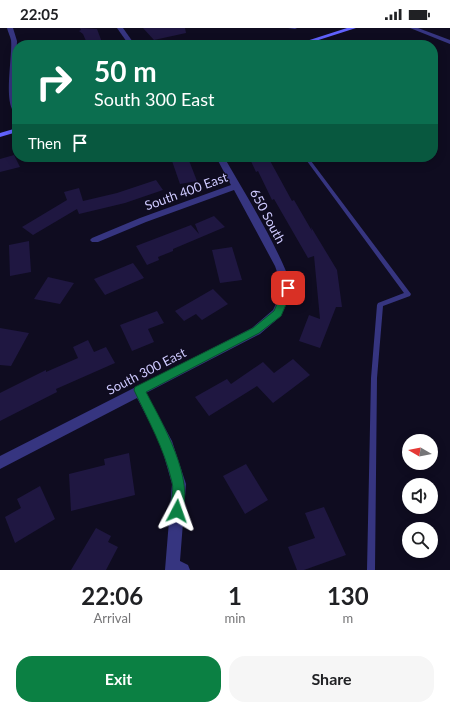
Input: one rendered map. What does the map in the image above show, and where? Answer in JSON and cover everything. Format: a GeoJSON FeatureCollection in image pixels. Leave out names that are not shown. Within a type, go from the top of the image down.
{"type":"FeatureCollection","features":[{"type":"Feature","properties":{"kind":"main road"},"geometry":{"type":"LineString","coordinates":[[313,40],[353,28]]}},
{"type":"Feature","properties":{"kind":"main road"},"geometry":{"type":"LineString","coordinates":[[0,134],[12,131]]}},
{"type":"Feature","properties":{"kind":"street"},"geometry":{"type":"LineString","coordinates":[[10,28],[14,40]]}},
{"type":"Feature","properties":{"kind":"street"},"geometry":{"type":"LineString","coordinates":[[120,28],[128,40]]}},
{"type":"Feature","properties":{"kind":"street"},"geometry":{"type":"LineString","coordinates":[[412,28],[450,42]]}},
{"type":"Feature","properties":{"kind":"street","name":"650 South"},"geometry":{"type":"LineString","coordinates":[[223,162],[280,266],[288,288]]}},
{"type":"Feature","properties":{"kind":"street","name":"South 400 East"},"geometry":{"type":"LineString","coordinates":[[95,240],[143,220],[237,186]]}},
{"type":"Feature","properties":{"kind":"street","name":"South 300 East"},"geometry":{"type":"LineString","coordinates":[[0,463],[256,330],[277,314],[288,288]]}},
{"type":"Feature","properties":{"kind":"street"},"geometry":{"type":"LineString","coordinates":[[139,390],[166,441],[179,484],[176,569]]}},
{"type":"Feature","properties":{"kind":"lane"},"geometry":{"type":"LineString","coordinates":[[290,28],[295,28]]}},
{"type":"Feature","properties":{"kind":"lane"},"geometry":{"type":"LineString","coordinates":[[310,162],[408,294],[380,305],[374,378],[371,570]]}},
{"type":"Feature","properties":{"kind":"building"},"geometry":{"type":"Polygon","coordinates":[[[80,28],[97,29],[101,40],[86,40],[83,34],[79,31],[81,30],[80,28]]]}},
{"type":"Feature","properties":{"kind":"building"},"geometry":{"type":"Polygon","coordinates":[[[143,28],[185,28],[186,33],[154,40],[143,28]]]}},
{"type":"Feature","properties":{"kind":"building"},"geometry":{"type":"Polygon","coordinates":[[[12,156],[12,162],[18,162],[20,167],[0,172],[0,159],[12,156]]]}},
{"type":"Feature","properties":{"kind":"building"},"geometry":{"type":"Polygon","coordinates":[[[172,162],[190,162],[197,181],[180,184],[172,162]]]}},
{"type":"Feature","properties":{"kind":"building"},"geometry":{"type":"Polygon","coordinates":[[[251,162],[271,162],[292,201],[294,200],[337,270],[342,307],[336,307],[320,348],[299,341],[309,315],[320,319],[314,256],[308,258],[274,199],[272,200],[258,171],[256,172],[251,162]]]}},
{"type":"Feature","properties":{"kind":"building"},"geometry":{"type":"Polygon","coordinates":[[[156,180],[163,190],[125,203],[79,214],[77,209],[33,235],[22,227],[67,200],[64,192],[79,188],[83,201],[117,193],[156,180]]]}},
{"type":"Feature","properties":{"kind":"building"},"geometry":{"type":"Polygon","coordinates":[[[214,216],[225,227],[173,249],[173,251],[158,257],[159,260],[147,265],[136,246],[191,225],[199,234],[195,224],[214,216]]]}},
{"type":"Feature","properties":{"kind":"building"},"geometry":{"type":"Polygon","coordinates":[[[29,241],[31,272],[10,276],[9,245],[29,241]]]}},
{"type":"Feature","properties":{"kind":"building"},"geometry":{"type":"Polygon","coordinates":[[[232,247],[242,280],[220,283],[212,250],[232,247]]]}},
{"type":"Feature","properties":{"kind":"building"},"geometry":{"type":"Polygon","coordinates":[[[133,263],[144,278],[105,295],[94,279],[133,263]]]}},
{"type":"Feature","properties":{"kind":"building"},"geometry":{"type":"Polygon","coordinates":[[[48,277],[74,283],[60,304],[34,299],[48,277]]]}},
{"type":"Feature","properties":{"kind":"building"},"geometry":{"type":"Polygon","coordinates":[[[213,289],[228,304],[202,320],[196,314],[184,321],[175,311],[213,289]]]}},
{"type":"Feature","properties":{"kind":"building"},"geometry":{"type":"Polygon","coordinates":[[[157,311],[164,323],[148,329],[154,342],[132,351],[120,325],[157,311]]]}},
{"type":"Feature","properties":{"kind":"building"},"geometry":{"type":"Polygon","coordinates":[[[0,328],[29,333],[11,366],[0,365],[0,328]]]}},
{"type":"Feature","properties":{"kind":"building"},"geometry":{"type":"Polygon","coordinates":[[[88,340],[94,352],[106,347],[115,363],[56,389],[57,392],[0,421],[0,393],[46,370],[46,372],[78,358],[73,347],[88,340]]]}},
{"type":"Feature","properties":{"kind":"building"},"geometry":{"type":"Polygon","coordinates":[[[293,359],[310,375],[273,403],[257,386],[209,416],[195,397],[227,379],[231,384],[263,362],[274,373],[293,359]]]}},
{"type":"Feature","properties":{"kind":"building"},"geometry":{"type":"Polygon","coordinates":[[[129,453],[135,495],[71,511],[69,474],[105,465],[104,459],[129,453]]]}},
{"type":"Feature","properties":{"kind":"building"},"geometry":{"type":"Polygon","coordinates":[[[246,464],[268,500],[245,514],[223,476],[246,464]]]}},
{"type":"Feature","properties":{"kind":"building"},"geometry":{"type":"Polygon","coordinates":[[[40,486],[55,519],[15,543],[5,517],[21,508],[17,499],[40,486]]]}},
{"type":"Feature","properties":{"kind":"building"},"geometry":{"type":"Polygon","coordinates":[[[324,507],[346,555],[304,570],[297,570],[288,547],[315,538],[305,513],[324,507]]]}},
{"type":"Feature","properties":{"kind":"building"},"geometry":{"type":"Polygon","coordinates":[[[96,528],[111,536],[108,542],[118,547],[106,570],[71,570],[96,528]]]}},
{"type":"Feature","properties":{"kind":"route"},"geometry":{"type":"LineString","coordinates":[[177,511],[179,484],[166,441],[139,390],[256,330],[277,314],[288,288]]}}]}
